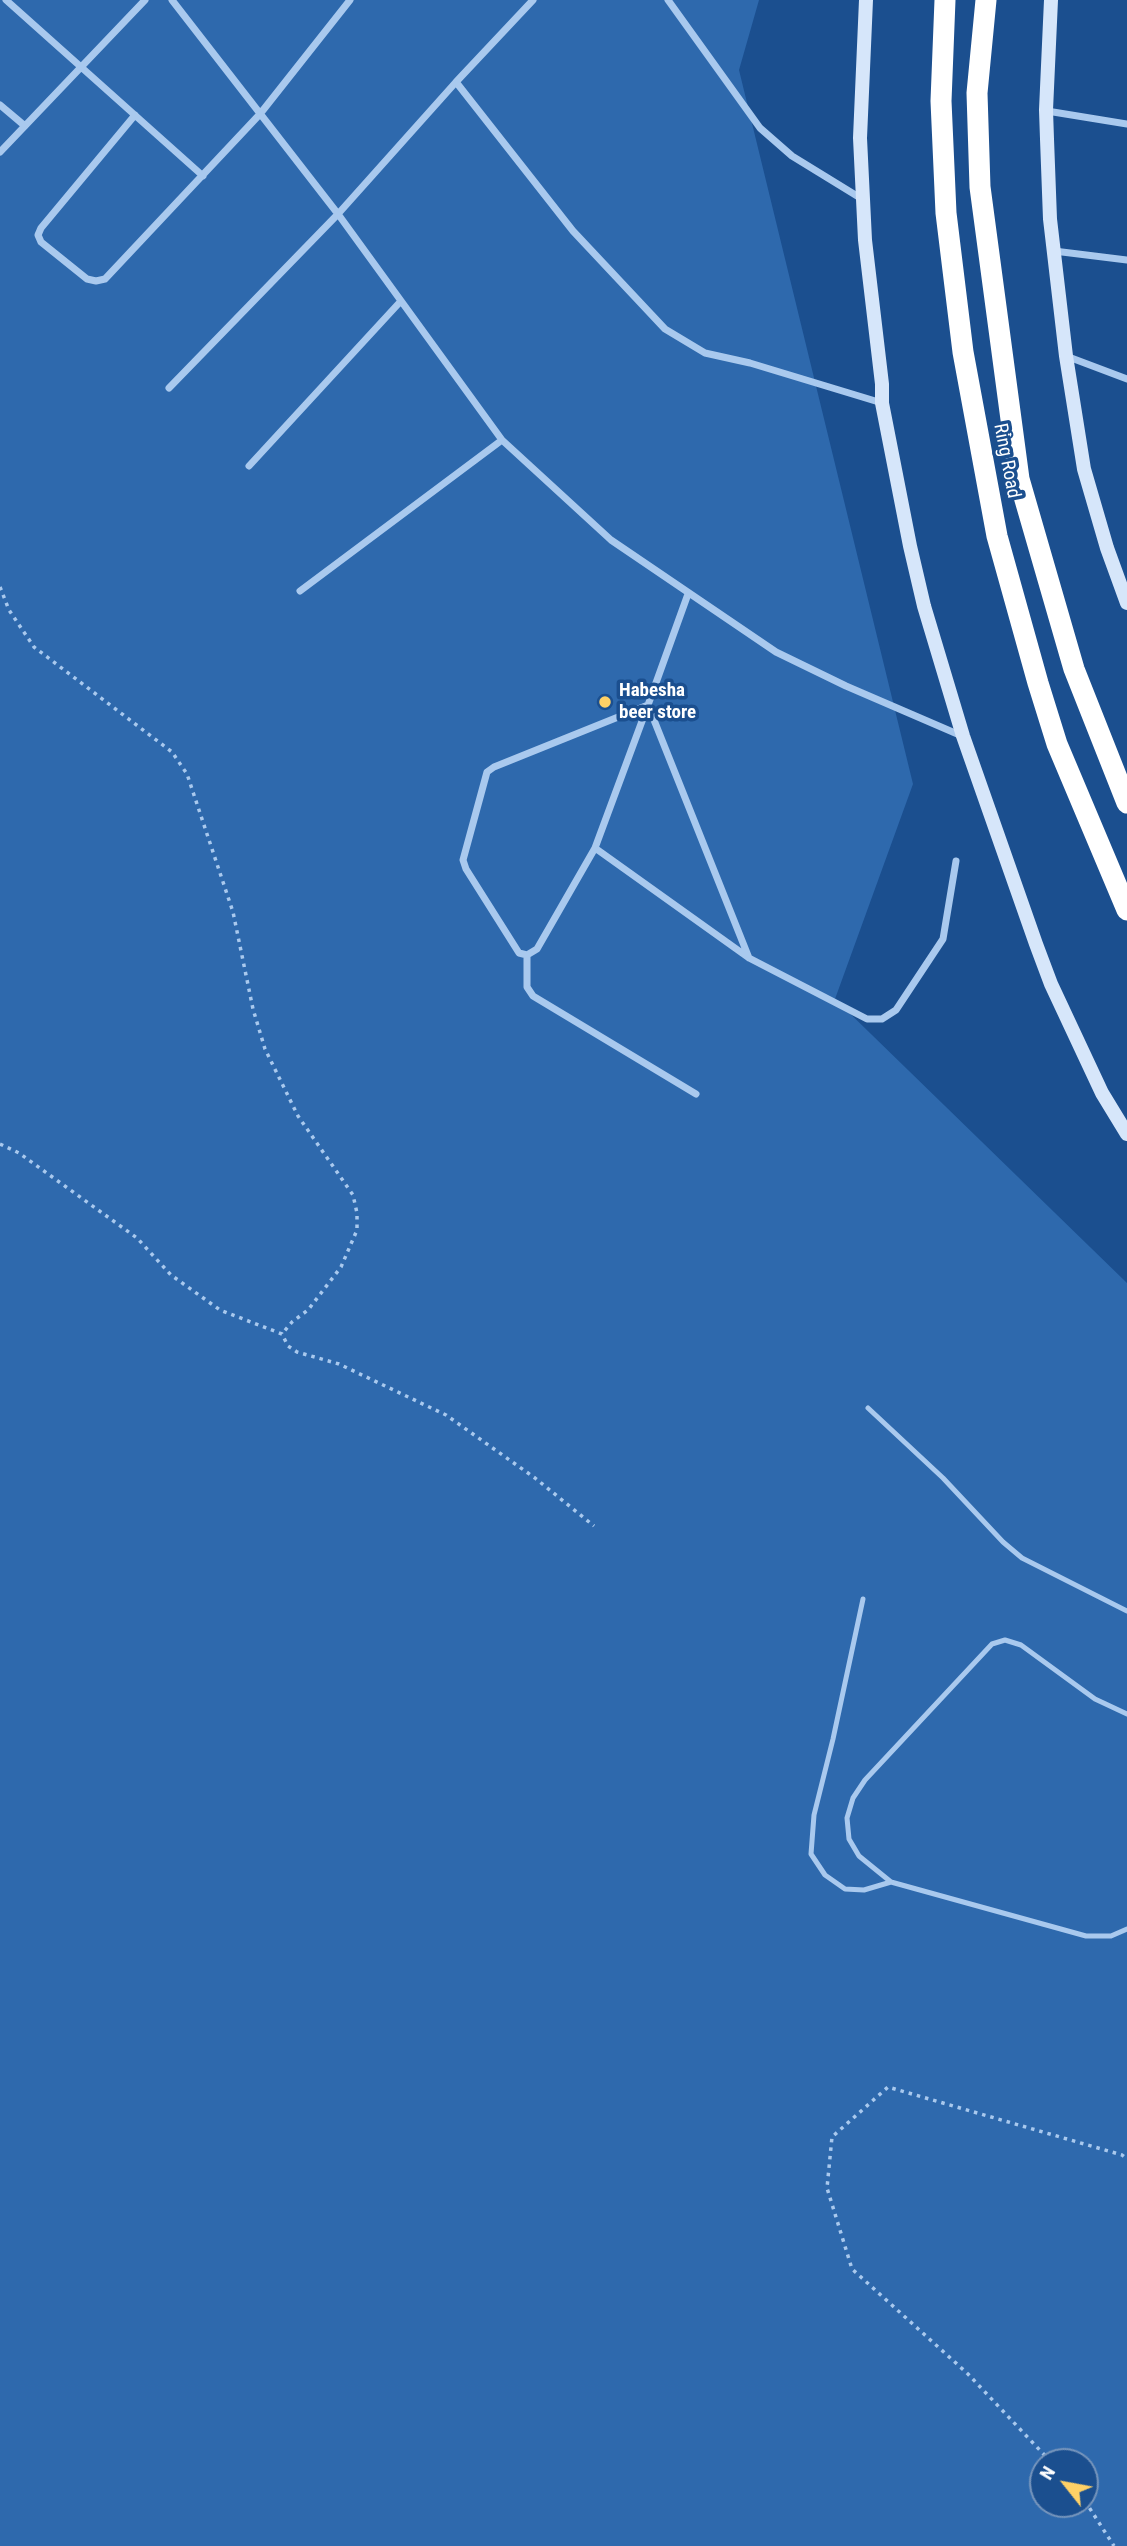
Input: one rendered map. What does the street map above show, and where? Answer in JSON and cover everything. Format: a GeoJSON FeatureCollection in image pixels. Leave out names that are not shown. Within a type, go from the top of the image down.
{"type":"FeatureCollection","features":[{"type":"Feature","properties":{"kind":"highway","name":"Ring Road"},"geometry":{"type":"LineString","coordinates":[[945,0],[942,101],[946,212],[963,352],[997,536],[1058,744],[1127,910]]}},
{"type":"Feature","properties":{"kind":"highway","name":"Ring Road"},"geometry":{"type":"LineString","coordinates":[[986,0],[977,93],[980,187],[1020,479],[1074,669],[1127,803]]}},
{"type":"Feature","properties":{"kind":"main road"},"geometry":{"type":"LineString","coordinates":[[866,0],[860,83],[862,200],[882,384],[881,404],[924,606],[963,736],[1051,984],[1102,1093],[1127,1134]]}},
{"type":"Feature","properties":{"kind":"main road"},"geometry":{"type":"LineString","coordinates":[[1051,0],[1046,110],[1054,251],[1066,356],[1084,469],[1107,548],[1127,603]]}},
{"type":"Feature","properties":{"kind":"street"},"geometry":{"type":"LineString","coordinates":[[6,0],[203,176]]}},
{"type":"Feature","properties":{"kind":"street"},"geometry":{"type":"LineString","coordinates":[[0,152],[145,0]]}},
{"type":"Feature","properties":{"kind":"street"},"geometry":{"type":"LineString","coordinates":[[172,0],[338,214],[502,440],[611,540],[776,652],[846,686],[963,736]]}},
{"type":"Feature","properties":{"kind":"street"},"geometry":{"type":"LineString","coordinates":[[135,115],[38,235],[41,242],[87,278],[96,281],[105,279],[260,114],[350,0]]}},
{"type":"Feature","properties":{"kind":"street"},"geometry":{"type":"LineString","coordinates":[[169,388],[338,214],[533,0]]}},
{"type":"Feature","properties":{"kind":"street"},"geometry":{"type":"LineString","coordinates":[[668,0],[760,128],[792,156],[862,200]]}},
{"type":"Feature","properties":{"kind":"street"},"geometry":{"type":"LineString","coordinates":[[456,82],[573,231],[665,329],[705,353],[750,363],[881,404]]}},
{"type":"Feature","properties":{"kind":"street"},"geometry":{"type":"LineString","coordinates":[[0,105],[24,126]]}},
{"type":"Feature","properties":{"kind":"street"},"geometry":{"type":"LineString","coordinates":[[1046,110],[1127,124]]}},
{"type":"Feature","properties":{"kind":"street"},"geometry":{"type":"LineString","coordinates":[[1054,251],[1127,260]]}},
{"type":"Feature","properties":{"kind":"street"},"geometry":{"type":"LineString","coordinates":[[249,466],[400,302]]}},
{"type":"Feature","properties":{"kind":"street"},"geometry":{"type":"LineString","coordinates":[[1066,356],[1127,379]]}},
{"type":"Feature","properties":{"kind":"street"},"geometry":{"type":"LineString","coordinates":[[300,591],[502,440]]}},
{"type":"Feature","properties":{"kind":"street"},"geometry":{"type":"LineString","coordinates":[[648,705],[494,766],[487,772],[463,860],[519,953],[527,955],[537,949],[594,848],[648,705],[688,594]]}},
{"type":"Feature","properties":{"kind":"street"},"geometry":{"type":"LineString","coordinates":[[648,705],[749,958]]}},
{"type":"Feature","properties":{"kind":"street"},"geometry":{"type":"LineString","coordinates":[[594,848],[749,958],[867,1019],[882,1019],[896,1010],[943,939],[956,861]]}},
{"type":"Feature","properties":{"kind":"street"},"geometry":{"type":"LineString","coordinates":[[527,955],[527,987],[533,996],[696,1094]]}},
{"type":"Feature","properties":{"kind":"lane"},"geometry":{"type":"LineString","coordinates":[[868,1408],[943,1478],[1003,1542],[1022,1558],[1127,1611]]}},
{"type":"Feature","properties":{"kind":"lane"},"geometry":{"type":"LineString","coordinates":[[863,1600],[834,1739],[814,1815],[811,1854],[825,1875],[845,1889],[864,1890],[891,1882]]}},
{"type":"Feature","properties":{"kind":"lane"},"geometry":{"type":"LineString","coordinates":[[1127,1714],[1096,1699],[1021,1645],[1005,1640],[992,1644],[865,1780],[853,1798],[847,1818],[849,1839],[859,1856],[891,1882],[1086,1936],[1111,1936],[1127,1929]]}},
{"type":"Feature","properties":{"kind":"path"},"geometry":{"type":"LineString","coordinates":[[0,587],[9,610],[34,647],[172,752],[187,774],[233,912],[253,1009],[265,1049],[298,1116],[353,1195],[357,1213],[356,1230],[341,1267],[308,1310],[282,1334]]}},
{"type":"Feature","properties":{"kind":"path"},"geometry":{"type":"LineString","coordinates":[[0,1144],[19,1153],[137,1238],[171,1275],[219,1310],[282,1334],[288,1346],[297,1352],[339,1364],[446,1415],[535,1478],[594,1526]]}},
{"type":"Feature","properties":{"kind":"path"},"geometry":{"type":"LineString","coordinates":[[1038,2448],[968,2374],[852,2269],[827,2188],[832,2137],[888,2087],[1122,2155],[1127,2159]]}},
{"type":"Feature","properties":{"kind":"path"},"geometry":{"type":"LineString","coordinates":[[1096,2518],[1114,2546]]}},
{"type":"Feature","properties":{"kind":"shaded area"},"geometry":{"type":"Polygon","coordinates":[[[0,0],[759,0],[739,70],[913,784],[835,999],[1127,1283],[1127,2546],[0,2546],[0,0]]]}},
{"type":"Feature","properties":{"kind":"place","name":"Habesha beer store"},"geometry":{"type":"Point","coordinates":[605,702]}}]}
